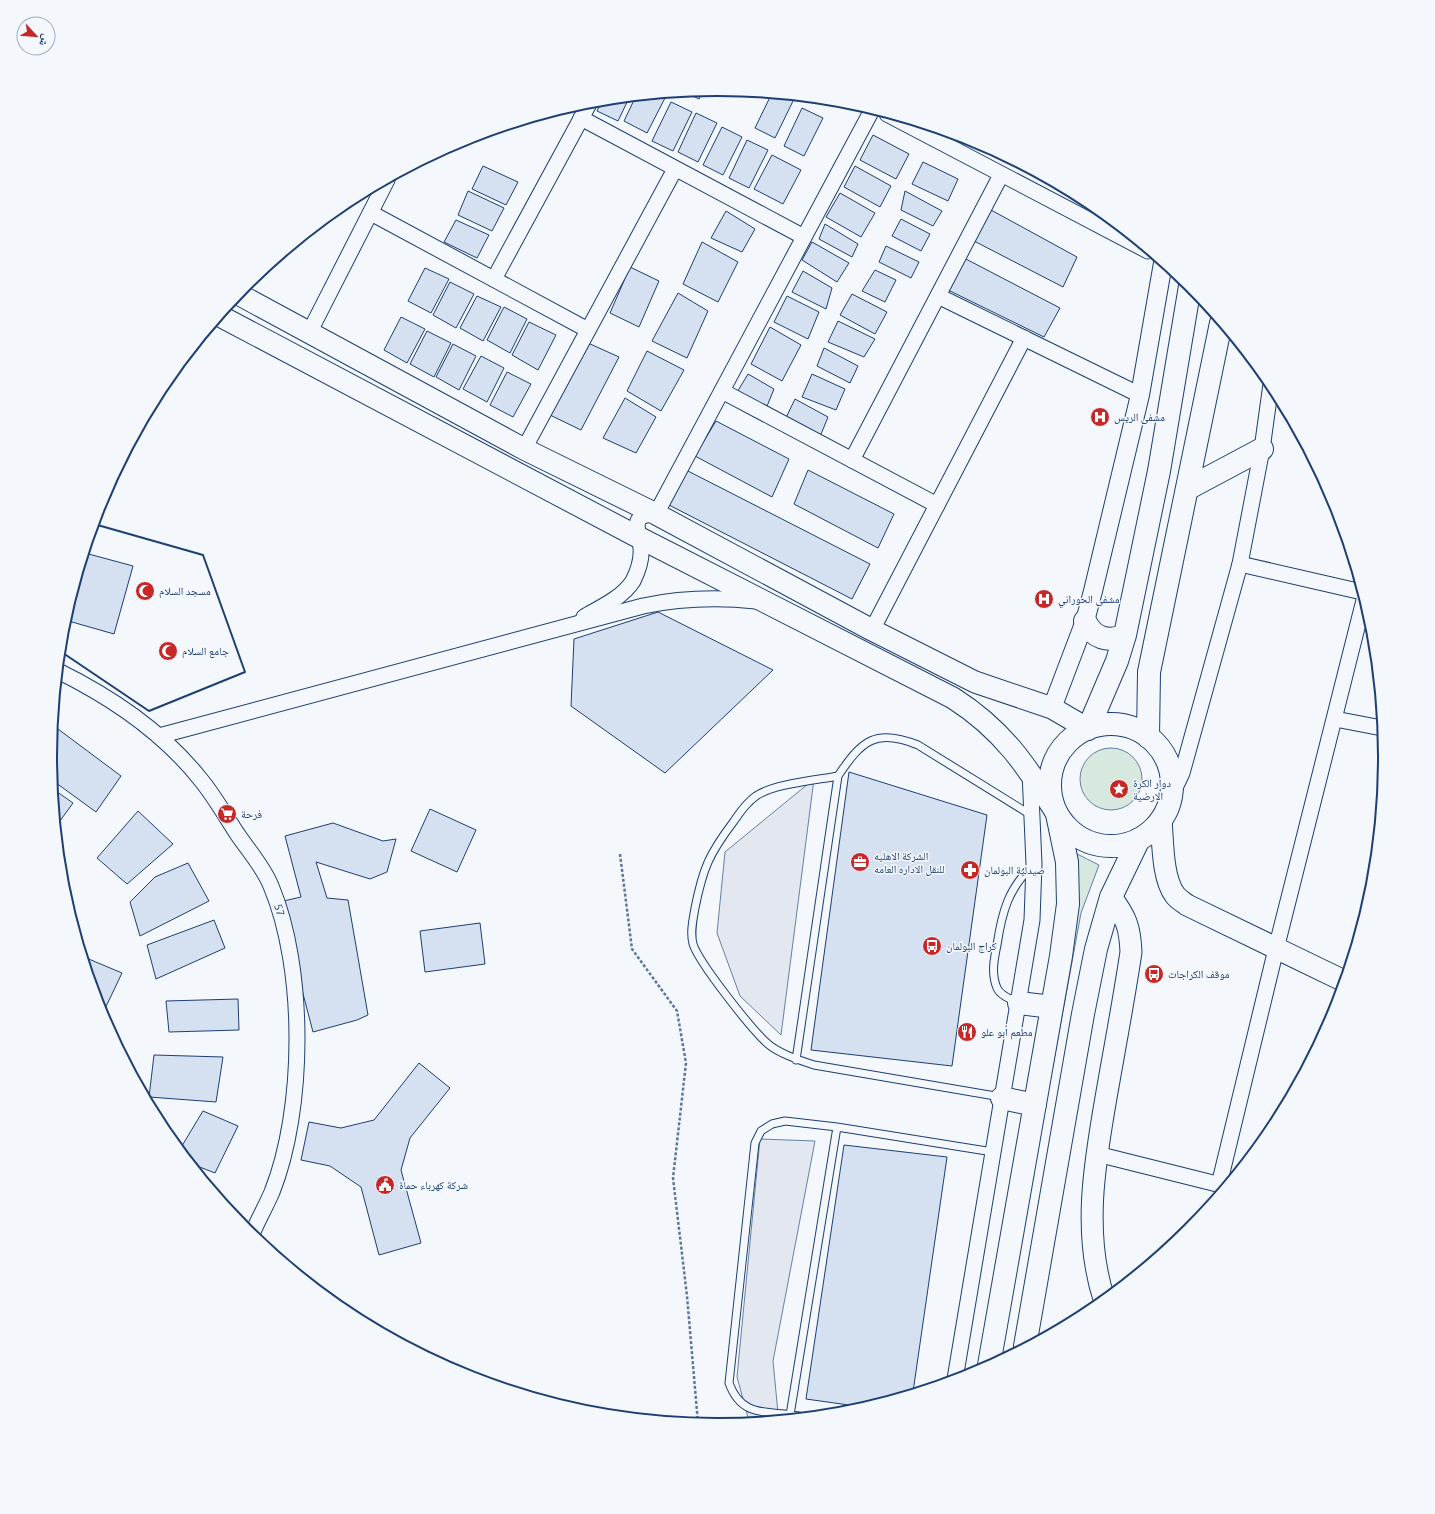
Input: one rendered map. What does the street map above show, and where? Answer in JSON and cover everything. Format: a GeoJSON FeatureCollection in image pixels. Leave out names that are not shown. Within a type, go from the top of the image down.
{"type":"FeatureCollection","features":[{"type":"Feature","properties":{"kind":"main road"},"geometry":{"type":"LineString","coordinates":[[1088,729],[1117,661],[1125,635],[1159,471],[1189,294]]}},
{"type":"Feature","properties":{"kind":"main road"},"geometry":{"type":"LineString","coordinates":[[244,297],[524,449],[656,514],[872,630],[975,682],[1052,708],[1088,729]]}},
{"type":"Feature","properties":{"kind":"main road"},"geometry":{"type":"LineString","coordinates":[[224,318],[638,537],[959,702],[987,723],[1003,738],[1030,771],[1057,814],[1069,829],[1084,840],[1102,846],[1121,845],[1139,839],[1161,820],[1171,796],[1172,780],[1168,763],[1160,749],[1148,737],[1134,729],[1119,724],[1103,724],[1088,729],[1070,739],[1058,755],[1051,774],[1051,795],[1057,814],[1066,862],[1068,904],[1052,1008],[990,1358]]}},
{"type":"Feature","properties":{"kind":"main road"},"geometry":{"type":"LineString","coordinates":[[1148,737],[1150,672],[1220,329]]}},
{"type":"Feature","properties":{"kind":"main road"},"geometry":{"type":"LineString","coordinates":[[1187,489],[1262,449]]}},
{"type":"Feature","properties":{"kind":"main road"},"geometry":{"type":"LineString","coordinates":[[1085,621],[1092,633],[1098,637],[1112,639],[1125,635]]}},
{"type":"Feature","properties":{"kind":"main road"},"geometry":{"type":"LineString","coordinates":[[1161,820],[1166,871],[1169,886],[1175,897],[1187,905],[1339,979]]}},
{"type":"Feature","properties":{"kind":"main road"},"geometry":{"type":"LineString","coordinates":[[1027,1340],[1083,1014],[1096,949],[1111,897],[1139,839]]}},
{"type":"Feature","properties":{"kind":"main road"},"geometry":{"type":"LineString","coordinates":[[1105,1291],[1095,1255],[1092,1222],[1097,1154],[1131,952],[1130,931],[1124,914],[1111,897]]}},
{"type":"Feature","properties":{"kind":"main road"},"geometry":{"type":"LineString","coordinates":[[1019,1003],[1052,1008]]}},
{"type":"Feature","properties":{"kind":"main road"},"geometry":{"type":"LineString","coordinates":[[1002,1098],[1035,1105]]}},
{"type":"Feature","properties":{"kind":"street"},"geometry":{"type":"LineString","coordinates":[[494,279],[586,110]]}},
{"type":"Feature","properties":{"kind":"street"},"geometry":{"type":"LineString","coordinates":[[570,626],[616,598],[632,582],[641,557],[636,531],[640,518],[645,514],[656,514],[870,115]]}},
{"type":"Feature","properties":{"kind":"street"},"geometry":{"type":"LineString","coordinates":[[581,118],[804,237]]}},
{"type":"Feature","properties":{"kind":"street"},"geometry":{"type":"LineString","coordinates":[[908,125],[1132,243]]}},
{"type":"Feature","properties":{"kind":"street"},"geometry":{"type":"LineString","coordinates":[[524,449],[675,169]]}},
{"type":"Feature","properties":{"kind":"street"},"geometry":{"type":"LineString","coordinates":[[852,460],[1001,175]]}},
{"type":"Feature","properties":{"kind":"street"},"geometry":{"type":"LineString","coordinates":[[309,333],[383,187]]}},
{"type":"Feature","properties":{"kind":"street"},"geometry":{"type":"LineString","coordinates":[[371,212],[588,330]]}},
{"type":"Feature","properties":{"kind":"street"},"geometry":{"type":"LineString","coordinates":[[1052,708],[1085,621],[1140,395],[1161,268]]}},
{"type":"Feature","properties":{"kind":"street"},"geometry":{"type":"LineString","coordinates":[[938,296],[1140,395]]}},
{"type":"Feature","properties":{"kind":"street"},"geometry":{"type":"LineString","coordinates":[[872,630],[1024,338]]}},
{"type":"Feature","properties":{"kind":"street"},"geometry":{"type":"LineString","coordinates":[[722,392],[937,504]]}},
{"type":"Feature","properties":{"kind":"street"},"geometry":{"type":"LineString","coordinates":[[1171,796],[1182,773],[1240,564],[1262,449],[1270,394]]}},
{"type":"Feature","properties":{"kind":"street"},"geometry":{"type":"LineString","coordinates":[[1240,564],[1356,591]]}},
{"type":"Feature","properties":{"kind":"street"},"geometry":{"type":"LineString","coordinates":[[159,736],[643,606],[682,599],[720,598],[765,602]]}},
{"type":"Feature","properties":{"kind":"street"},"geometry":{"type":"LineString","coordinates":[[1223,1182],[1276,949],[1361,612]]}},
{"type":"Feature","properties":{"kind":"street","name":"57"},"geometry":{"type":"LineString","coordinates":[[63,674],[93,688],[116,702],[159,736],[202,780],[271,885],[288,945],[294,984],[297,1038],[293,1100],[283,1154],[272,1192],[255,1228]]}},
{"type":"Feature","properties":{"kind":"street"},"geometry":{"type":"LineString","coordinates":[[1335,719],[1377,727]]}},
{"type":"Feature","properties":{"kind":"street"},"geometry":{"type":"LineString","coordinates":[[956,1372],[1032,920],[1034,864],[1030,771]]}},
{"type":"Feature","properties":{"kind":"street"},"geometry":{"type":"LineString","coordinates":[[1097,1154],[1220,1185]]}},
{"type":"Feature","properties":{"kind":"lane"},"geometry":{"type":"LineString","coordinates":[[796,1060],[838,776],[852,755],[865,742],[885,737],[902,739],[918,745],[1031,815]]}},
{"type":"Feature","properties":{"kind":"lane"},"geometry":{"type":"LineString","coordinates":[[838,776],[772,789],[756,796],[744,807],[717,844],[707,861],[701,878],[691,928],[693,943],[699,957],[768,1044],[796,1060],[822,1067],[1002,1098]]}},
{"type":"Feature","properties":{"kind":"lane"},"geometry":{"type":"LineString","coordinates":[[1019,1003],[1006,997],[998,989],[993,965],[1002,915],[1006,902],[1019,880],[1034,864]]}},
{"type":"Feature","properties":{"kind":"lane"},"geometry":{"type":"LineString","coordinates":[[782,1414],[755,1411],[743,1406],[734,1397],[729,1383],[755,1144],[761,1131],[772,1124],[785,1121],[837,1127],[993,1152]]}},
{"type":"Feature","properties":{"kind":"lane"},"geometry":{"type":"LineString","coordinates":[[790,1413],[837,1127]]}},
{"type":"Feature","properties":{"kind":"path"},"geometry":{"type":"LineString","coordinates":[[620,854],[632,949],[677,1011],[686,1062],[673,1178],[687,1296],[697,1417]]}},
{"type":"Feature","properties":{"kind":"shaded area"},"geometry":{"type":"Polygon","coordinates":[[[1111,748],[1123,750],[1133,757],[1140,767],[1142,779],[1140,791],[1133,801],[1123,808],[1111,810],[1099,808],[1089,801],[1082,791],[1080,779],[1082,767],[1089,757],[1099,750],[1111,748]]]}},
{"type":"Feature","properties":{"kind":"shaded area"},"geometry":{"type":"Polygon","coordinates":[[[814,779],[781,1035],[740,996],[717,933],[725,852],[814,779]]]}},
{"type":"Feature","properties":{"kind":"shaded area"},"geometry":{"type":"Polygon","coordinates":[[[1075,853],[1099,865],[1081,913],[1000,1354],[1075,853]]]}},
{"type":"Feature","properties":{"kind":"shaded area"},"geometry":{"type":"Polygon","coordinates":[[[760,1139],[815,1141],[773,1361],[777,1415],[748,1417],[737,1377],[760,1139]]]}},
{"type":"Feature","properties":{"kind":"building"},"geometry":{"type":"Polygon","coordinates":[[[665,99],[647,133],[624,121],[633,102],[665,99]]]}},
{"type":"Feature","properties":{"kind":"building"},"geometry":{"type":"Polygon","coordinates":[[[769,99],[793,101],[775,138],[755,128],[769,99]]]}},
{"type":"Feature","properties":{"kind":"building"},"geometry":{"type":"Polygon","coordinates":[[[671,102],[692,112],[673,151],[652,141],[671,102]]]}},
{"type":"Feature","properties":{"kind":"building"},"geometry":{"type":"Polygon","coordinates":[[[627,103],[618,121],[597,111],[599,107],[627,103]]]}},
{"type":"Feature","properties":{"kind":"building"},"geometry":{"type":"Polygon","coordinates":[[[802,108],[823,118],[804,156],[784,146],[802,108]]]}},
{"type":"Feature","properties":{"kind":"building"},"geometry":{"type":"Polygon","coordinates":[[[696,113],[717,123],[698,162],[678,152],[696,113]]]}},
{"type":"Feature","properties":{"kind":"building"},"geometry":{"type":"Polygon","coordinates":[[[722,127],[742,137],[723,175],[703,165],[722,127]]]}},
{"type":"Feature","properties":{"kind":"building"},"geometry":{"type":"Polygon","coordinates":[[[873,135],[909,154],[896,179],[860,160],[873,135]]]}},
{"type":"Feature","properties":{"kind":"building"},"geometry":{"type":"Polygon","coordinates":[[[747,140],[768,150],[749,188],[729,178],[747,140]]]}},
{"type":"Feature","properties":{"kind":"building"},"geometry":{"type":"Polygon","coordinates":[[[772,155],[801,170],[783,204],[754,189],[772,155]]]}},
{"type":"Feature","properties":{"kind":"building"},"geometry":{"type":"Polygon","coordinates":[[[923,162],[958,179],[948,201],[912,184],[923,162]]]}},
{"type":"Feature","properties":{"kind":"building"},"geometry":{"type":"Polygon","coordinates":[[[483,166],[518,182],[506,205],[472,189],[483,166]]]}},
{"type":"Feature","properties":{"kind":"building"},"geometry":{"type":"Polygon","coordinates":[[[855,166],[891,186],[880,207],[844,187],[855,166]]]}},
{"type":"Feature","properties":{"kind":"building"},"geometry":{"type":"Polygon","coordinates":[[[468,191],[504,208],[492,231],[458,215],[468,191]]]}},
{"type":"Feature","properties":{"kind":"building"},"geometry":{"type":"Polygon","coordinates":[[[905,191],[942,211],[933,226],[901,210],[905,191]]]}},
{"type":"Feature","properties":{"kind":"building"},"geometry":{"type":"Polygon","coordinates":[[[840,193],[875,213],[861,237],[826,217],[840,193]]]}},
{"type":"Feature","properties":{"kind":"building"},"geometry":{"type":"Polygon","coordinates":[[[991,210],[1077,257],[1063,287],[974,241],[991,210]]]}},
{"type":"Feature","properties":{"kind":"building"},"geometry":{"type":"Polygon","coordinates":[[[726,211],[755,229],[742,252],[711,238],[726,211]]]}},
{"type":"Feature","properties":{"kind":"building"},"geometry":{"type":"Polygon","coordinates":[[[901,219],[930,234],[921,251],[892,236],[901,219]]]}},
{"type":"Feature","properties":{"kind":"building"},"geometry":{"type":"Polygon","coordinates":[[[456,220],[489,235],[477,258],[444,242],[456,220]]]}},
{"type":"Feature","properties":{"kind":"building"},"geometry":{"type":"Polygon","coordinates":[[[825,224],[858,244],[852,257],[819,239],[825,224]]]}},
{"type":"Feature","properties":{"kind":"building"},"geometry":{"type":"Polygon","coordinates":[[[702,242],[738,262],[718,302],[683,284],[702,242]]]}},
{"type":"Feature","properties":{"kind":"building"},"geometry":{"type":"Polygon","coordinates":[[[812,242],[849,263],[837,282],[802,260],[812,242]]]}},
{"type":"Feature","properties":{"kind":"building"},"geometry":{"type":"Polygon","coordinates":[[[886,246],[919,262],[911,278],[879,262],[886,246]]]}},
{"type":"Feature","properties":{"kind":"building"},"geometry":{"type":"Polygon","coordinates":[[[962,257],[1060,308],[1044,337],[944,288],[962,257]]]}},
{"type":"Feature","properties":{"kind":"building"},"geometry":{"type":"Polygon","coordinates":[[[630,267],[659,281],[639,327],[610,313],[630,267]]]}},
{"type":"Feature","properties":{"kind":"building"},"geometry":{"type":"Polygon","coordinates":[[[425,268],[449,279],[431,313],[408,301],[425,268]]]}},
{"type":"Feature","properties":{"kind":"building"},"geometry":{"type":"Polygon","coordinates":[[[875,270],[896,280],[885,302],[862,291],[875,270]]]}},
{"type":"Feature","properties":{"kind":"building"},"geometry":{"type":"Polygon","coordinates":[[[803,271],[832,288],[826,309],[792,292],[803,271]]]}},
{"type":"Feature","properties":{"kind":"building"},"geometry":{"type":"Polygon","coordinates":[[[450,282],[474,294],[456,328],[433,315],[450,282]]]}},
{"type":"Feature","properties":{"kind":"building"},"geometry":{"type":"Polygon","coordinates":[[[678,293],[708,311],[687,358],[652,341],[678,293]]]}},
{"type":"Feature","properties":{"kind":"building"},"geometry":{"type":"Polygon","coordinates":[[[852,294],[887,312],[875,334],[840,315],[852,294]]]}},
{"type":"Feature","properties":{"kind":"building"},"geometry":{"type":"Polygon","coordinates":[[[477,296],[501,307],[483,341],[460,328],[477,296]]]}},
{"type":"Feature","properties":{"kind":"building"},"geometry":{"type":"Polygon","coordinates":[[[787,296],[819,312],[808,339],[774,322],[787,296]]]}},
{"type":"Feature","properties":{"kind":"building"},"geometry":{"type":"Polygon","coordinates":[[[504,307],[527,319],[510,353],[487,340],[504,307]]]}},
{"type":"Feature","properties":{"kind":"building"},"geometry":{"type":"Polygon","coordinates":[[[401,317],[425,329],[407,363],[384,350],[401,317]]]}},
{"type":"Feature","properties":{"kind":"building"},"geometry":{"type":"Polygon","coordinates":[[[838,321],[875,339],[864,357],[828,342],[838,321]]]}},
{"type":"Feature","properties":{"kind":"building"},"geometry":{"type":"Polygon","coordinates":[[[529,322],[556,335],[538,370],[512,355],[529,322]]]}},
{"type":"Feature","properties":{"kind":"building"},"geometry":{"type":"Polygon","coordinates":[[[770,327],[801,345],[782,381],[751,364],[770,327]]]}},
{"type":"Feature","properties":{"kind":"building"},"geometry":{"type":"Polygon","coordinates":[[[427,331],[451,343],[434,377],[410,364],[427,331]]]}},
{"type":"Feature","properties":{"kind":"building"},"geometry":{"type":"Polygon","coordinates":[[[588,343],[619,357],[581,430],[550,415],[588,343]]]}},
{"type":"Feature","properties":{"kind":"building"},"geometry":{"type":"Polygon","coordinates":[[[453,344],[476,356],[459,390],[436,377],[453,344]]]}},
{"type":"Feature","properties":{"kind":"building"},"geometry":{"type":"Polygon","coordinates":[[[824,348],[858,366],[850,383],[817,366],[824,348]]]}},
{"type":"Feature","properties":{"kind":"building"},"geometry":{"type":"Polygon","coordinates":[[[647,351],[684,370],[661,411],[627,391],[647,351]]]}},
{"type":"Feature","properties":{"kind":"building"},"geometry":{"type":"Polygon","coordinates":[[[481,356],[504,368],[487,402],[463,389],[481,356]]]}},
{"type":"Feature","properties":{"kind":"building"},"geometry":{"type":"Polygon","coordinates":[[[507,372],[531,384],[513,417],[490,405],[507,372]]]}},
{"type":"Feature","properties":{"kind":"building"},"geometry":{"type":"Polygon","coordinates":[[[748,374],[774,389],[763,416],[733,399],[748,374]]]}},
{"type":"Feature","properties":{"kind":"building"},"geometry":{"type":"Polygon","coordinates":[[[812,374],[845,389],[836,410],[802,397],[812,374]]]}},
{"type":"Feature","properties":{"kind":"building"},"geometry":{"type":"Polygon","coordinates":[[[625,398],[656,417],[636,453],[603,438],[625,398]]]}},
{"type":"Feature","properties":{"kind":"building"},"geometry":{"type":"Polygon","coordinates":[[[795,399],[828,417],[817,444],[781,428],[795,399]]]}},
{"type":"Feature","properties":{"kind":"building"},"geometry":{"type":"Polygon","coordinates":[[[716,421],[789,459],[772,497],[695,456],[716,421]]]}},
{"type":"Feature","properties":{"kind":"building"},"geometry":{"type":"Polygon","coordinates":[[[686,470],[870,564],[852,599],[669,505],[686,470]]]}},
{"type":"Feature","properties":{"kind":"building"},"geometry":{"type":"Polygon","coordinates":[[[808,470],[894,514],[878,548],[794,504],[808,470]]]}},
{"type":"Feature","properties":{"kind":"building"},"geometry":{"type":"Polygon","coordinates":[[[89,554],[133,566],[114,634],[71,622],[89,554]]]}},
{"type":"Feature","properties":{"kind":"building"},"geometry":{"type":"Polygon","coordinates":[[[658,612],[773,670],[665,773],[571,706],[574,639],[658,612]]]}},
{"type":"Feature","properties":{"kind":"building"},"geometry":{"type":"Polygon","coordinates":[[[58,729],[121,776],[96,812],[58,784],[58,729]]]}},
{"type":"Feature","properties":{"kind":"building"},"geometry":{"type":"Polygon","coordinates":[[[849,772],[987,815],[952,1066],[811,1050],[849,772]]]}},
{"type":"Feature","properties":{"kind":"building"},"geometry":{"type":"Polygon","coordinates":[[[58,792],[73,803],[60,820],[58,792]]]}},
{"type":"Feature","properties":{"kind":"building"},"geometry":{"type":"Polygon","coordinates":[[[430,809],[476,830],[457,872],[411,851],[430,809]]]}},
{"type":"Feature","properties":{"kind":"building"},"geometry":{"type":"Polygon","coordinates":[[[138,811],[173,844],[127,884],[97,858],[138,811]]]}},
{"type":"Feature","properties":{"kind":"building"},"geometry":{"type":"Polygon","coordinates":[[[333,823],[383,841],[396,839],[387,872],[370,879],[316,862],[327,898],[348,900],[368,1015],[357,1020],[313,1032],[279,902],[301,897],[285,836],[333,823]]]}},
{"type":"Feature","properties":{"kind":"building"},"geometry":{"type":"Polygon","coordinates":[[[188,863],[209,901],[140,936],[130,902],[155,877],[188,863]]]}},
{"type":"Feature","properties":{"kind":"building"},"geometry":{"type":"Polygon","coordinates":[[[214,920],[225,948],[156,979],[147,945],[214,920]]]}},
{"type":"Feature","properties":{"kind":"building"},"geometry":{"type":"Polygon","coordinates":[[[480,923],[485,964],[425,972],[420,931],[480,923]]]}},
{"type":"Feature","properties":{"kind":"building"},"geometry":{"type":"Polygon","coordinates":[[[89,959],[122,973],[106,1007],[89,959]]]}},
{"type":"Feature","properties":{"kind":"building"},"geometry":{"type":"Polygon","coordinates":[[[238,999],[239,1030],[169,1032],[166,1001],[238,999]]]}},
{"type":"Feature","properties":{"kind":"building"},"geometry":{"type":"Polygon","coordinates":[[[154,1055],[223,1057],[216,1102],[151,1097],[149,1094],[154,1055]]]}},
{"type":"Feature","properties":{"kind":"building"},"geometry":{"type":"Polygon","coordinates":[[[419,1063],[450,1088],[410,1138],[401,1170],[421,1243],[379,1255],[361,1187],[330,1166],[301,1160],[309,1122],[341,1128],[374,1120],[419,1063]]]}},
{"type":"Feature","properties":{"kind":"building"},"geometry":{"type":"Polygon","coordinates":[[[203,1111],[238,1126],[215,1173],[200,1167],[183,1145],[203,1111]]]}},
{"type":"Feature","properties":{"kind":"building"},"geometry":{"type":"Polygon","coordinates":[[[844,1145],[947,1157],[914,1387],[847,1405],[806,1399],[844,1145]]]}},
{"type":"Feature","properties":{"kind":"wall"},"geometry":{"type":"LineString","coordinates":[[66,655],[149,711],[245,672],[203,555],[99,525]]}},
{"type":"Feature","properties":{"kind":"place","name":"مشفى الريس"},"geometry":{"type":"Point","coordinates":[1100,417]}},
{"type":"Feature","properties":{"kind":"place","name":"مسجد السلام"},"geometry":{"type":"Point","coordinates":[145,591]}},
{"type":"Feature","properties":{"kind":"place","name":"مشفى الحوراني"},"geometry":{"type":"Point","coordinates":[1044,599]}},
{"type":"Feature","properties":{"kind":"place","name":"جامع السلام"},"geometry":{"type":"Point","coordinates":[168,651]}},
{"type":"Feature","properties":{"kind":"place","name":"دوار الكرة الارضية"},"geometry":{"type":"Point","coordinates":[1119,789]}},
{"type":"Feature","properties":{"kind":"place","name":"فرحة"},"geometry":{"type":"Point","coordinates":[227,814]}},
{"type":"Feature","properties":{"kind":"place","name":"الشركة الاهليه للنقل الاداره العامه"},"geometry":{"type":"Point","coordinates":[860,862]}},
{"type":"Feature","properties":{"kind":"place","name":"صيدلية البولمان"},"geometry":{"type":"Point","coordinates":[970,870]}},
{"type":"Feature","properties":{"kind":"place","name":"كراج البولمان"},"geometry":{"type":"Point","coordinates":[932,946]}},
{"type":"Feature","properties":{"kind":"place","name":"موقف الكراجات"},"geometry":{"type":"Point","coordinates":[1154,974]}},
{"type":"Feature","properties":{"kind":"place","name":"مطعم أبو علو"},"geometry":{"type":"Point","coordinates":[967,1032]}},
{"type":"Feature","properties":{"kind":"place","name":"شركة كهرباء حماة"},"geometry":{"type":"Point","coordinates":[385,1185]}}]}
